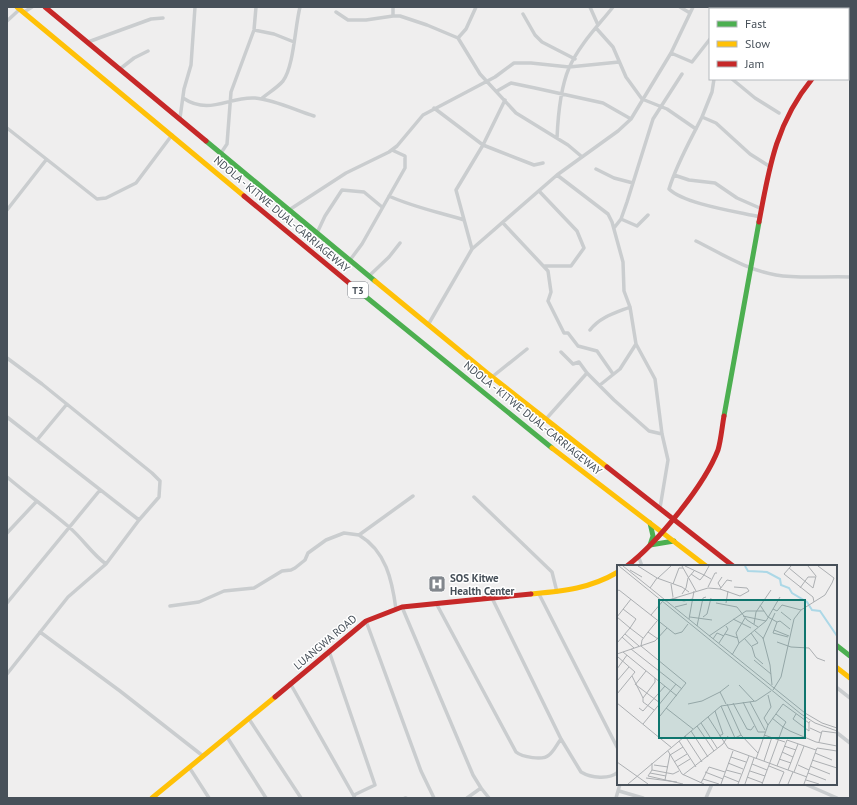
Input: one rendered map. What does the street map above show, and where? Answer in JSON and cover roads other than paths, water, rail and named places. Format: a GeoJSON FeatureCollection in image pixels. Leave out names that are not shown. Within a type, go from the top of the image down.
{"type":"FeatureCollection","features":[{"type":"Feature","properties":{"kind":"main road","name":"NDOLA - KITWE DUAL-CARRIAGEWAY"},"geometry":{"type":"LineString","coordinates":[[45,7],[288,210],[492,377],[545,420],[674,518],[732,565]]}},
{"type":"Feature","properties":{"kind":"main road","name":"NDOLA - KITWE DUAL-CARRIAGEWAY"},"geometry":{"type":"LineString","coordinates":[[20,10],[513,416],[705,565]]}},
{"type":"Feature","properties":{"kind":"main road"},"geometry":{"type":"LineString","coordinates":[[628,565],[639,558],[674,518],[700,482],[718,449],[769,166],[778,134],[792,106],[811,80]]}},
{"type":"Feature","properties":{"kind":"main road"},"geometry":{"type":"LineString","coordinates":[[649,523],[653,536],[650,545]]}},
{"type":"Feature","properties":{"kind":"main road"},"geometry":{"type":"LineString","coordinates":[[650,545],[674,541]]}},
{"type":"Feature","properties":{"kind":"main road","name":"LUANGWA ROAD"},"geometry":{"type":"LineString","coordinates":[[154,797],[366,621],[402,607],[574,590],[604,580],[617,573]]}},
{"type":"Feature","properties":{"kind":"main road"},"geometry":{"type":"LineString","coordinates":[[837,646],[850,656]]}},
{"type":"Feature","properties":{"kind":"main road"},"geometry":{"type":"LineString","coordinates":[[837,668],[850,678]]}},
{"type":"Feature","properties":{"kind":"street"},"geometry":{"type":"LineString","coordinates":[[7,21],[20,10],[32,7]]}},
{"type":"Feature","properties":{"kind":"street"},"geometry":{"type":"LineString","coordinates":[[180,119],[192,59],[195,7]]}},
{"type":"Feature","properties":{"kind":"street"},"geometry":{"type":"LineString","coordinates":[[221,153],[227,144],[230,92],[254,30],[256,7]]}},
{"type":"Feature","properties":{"kind":"street"},"geometry":{"type":"LineString","coordinates":[[261,98],[284,80],[292,53],[300,7]]}},
{"type":"Feature","properties":{"kind":"street"},"geometry":{"type":"LineString","coordinates":[[393,7],[393,16]]}},
{"type":"Feature","properties":{"kind":"street"},"geometry":{"type":"LineString","coordinates":[[458,38],[466,28],[476,7]]}},
{"type":"Feature","properties":{"kind":"street"},"geometry":{"type":"LineString","coordinates":[[590,7],[597,27],[613,47],[626,77],[642,99],[661,107],[696,129]]}},
{"type":"Feature","properties":{"kind":"street"},"geometry":{"type":"LineString","coordinates":[[557,138],[558,116],[569,67],[582,45],[613,7]]}},
{"type":"Feature","properties":{"kind":"street"},"geometry":{"type":"LineString","coordinates":[[680,7],[690,13]]}},
{"type":"Feature","properties":{"kind":"street"},"geometry":{"type":"LineString","coordinates":[[428,325],[472,249],[557,175],[581,156],[618,131],[631,119],[671,53],[693,7]]}},
{"type":"Feature","properties":{"kind":"street"},"geometry":{"type":"LineString","coordinates":[[336,12],[348,20],[366,20],[393,16],[427,25],[458,38],[486,81],[519,116],[568,144],[581,156]]}},
{"type":"Feature","properties":{"kind":"street"},"geometry":{"type":"LineString","coordinates":[[523,14],[535,34],[542,42],[574,59]]}},
{"type":"Feature","properties":{"kind":"street"},"geometry":{"type":"LineString","coordinates":[[88,42],[151,19],[163,18]]}},
{"type":"Feature","properties":{"kind":"street"},"geometry":{"type":"LineString","coordinates":[[254,30],[274,34],[294,42]]}},
{"type":"Feature","properties":{"kind":"street"},"geometry":{"type":"LineString","coordinates":[[671,53],[692,62],[709,40]]}},
{"type":"Feature","properties":{"kind":"street"},"geometry":{"type":"LineString","coordinates":[[119,70],[134,58],[148,51]]}},
{"type":"Feature","properties":{"kind":"street"},"geometry":{"type":"LineString","coordinates":[[288,210],[360,165],[380,158],[392,150],[418,119],[434,108],[486,81],[511,65],[519,62],[569,67],[619,62]]}},
{"type":"Feature","properties":{"kind":"street"},"geometry":{"type":"LineString","coordinates":[[614,228],[621,219],[653,120],[682,74]]}},
{"type":"Feature","properties":{"kind":"street"},"geometry":{"type":"LineString","coordinates":[[714,80],[712,92],[702,117],[693,137],[682,154],[669,189],[711,207],[760,217]]}},
{"type":"Feature","properties":{"kind":"street"},"geometry":{"type":"LineString","coordinates":[[733,80],[755,98],[779,114]]}},
{"type":"Feature","properties":{"kind":"street"},"geometry":{"type":"LineString","coordinates":[[497,91],[511,84],[603,104],[631,119]]}},
{"type":"Feature","properties":{"kind":"street"},"geometry":{"type":"LineString","coordinates":[[183,98],[202,105],[212,106],[247,98],[261,98],[314,116]]}},
{"type":"Feature","properties":{"kind":"street"},"geometry":{"type":"LineString","coordinates":[[472,249],[456,190],[483,145],[505,100]]}},
{"type":"Feature","properties":{"kind":"street"},"geometry":{"type":"LineString","coordinates":[[434,108],[483,145],[534,165],[543,163]]}},
{"type":"Feature","properties":{"kind":"street"},"geometry":{"type":"LineString","coordinates":[[702,117],[716,124],[750,154],[769,166]]}},
{"type":"Feature","properties":{"kind":"street"},"geometry":{"type":"LineString","coordinates":[[7,128],[97,199],[106,198],[136,184],[172,136]]}},
{"type":"Feature","properties":{"kind":"street"},"geometry":{"type":"LineString","coordinates":[[350,260],[362,244],[398,182],[406,161],[403,154],[392,150]]}},
{"type":"Feature","properties":{"kind":"street"},"geometry":{"type":"LineString","coordinates":[[7,210],[46,160]]}},
{"type":"Feature","properties":{"kind":"street"},"geometry":{"type":"LineString","coordinates":[[596,169],[614,178],[633,183]]}},
{"type":"Feature","properties":{"kind":"street"},"geometry":{"type":"LineString","coordinates":[[557,175],[608,214],[614,228],[623,262],[624,291],[630,307],[636,344],[655,379],[662,434],[668,462],[660,508]]}},
{"type":"Feature","properties":{"kind":"street"},"geometry":{"type":"LineString","coordinates":[[674,176],[689,180],[715,183],[737,198],[762,209]]}},
{"type":"Feature","properties":{"kind":"street"},"geometry":{"type":"LineString","coordinates":[[317,233],[325,216],[342,190],[364,192],[382,208]]}},
{"type":"Feature","properties":{"kind":"street"},"geometry":{"type":"LineString","coordinates":[[539,190],[578,231],[584,248],[571,266],[545,266]]}},
{"type":"Feature","properties":{"kind":"street"},"geometry":{"type":"LineString","coordinates":[[389,196],[411,206],[427,208],[464,220]]}},
{"type":"Feature","properties":{"kind":"street"},"geometry":{"type":"LineString","coordinates":[[621,219],[637,226],[648,215]]}},
{"type":"Feature","properties":{"kind":"street"},"geometry":{"type":"LineString","coordinates":[[503,223],[525,245],[532,256],[545,266],[548,271],[551,287],[548,301],[564,333],[568,333],[578,346],[597,351],[613,374]]}},
{"type":"Feature","properties":{"kind":"street"},"geometry":{"type":"LineString","coordinates":[[696,241],[750,268],[776,275],[809,278],[850,277]]}},
{"type":"Feature","properties":{"kind":"street"},"geometry":{"type":"LineString","coordinates":[[369,276],[389,257],[400,243]]}},
{"type":"Feature","properties":{"kind":"street"},"geometry":{"type":"LineString","coordinates":[[590,330],[595,323],[609,315],[630,307]]}},
{"type":"Feature","properties":{"kind":"street"},"geometry":{"type":"LineString","coordinates":[[600,385],[620,369],[636,344]]}},
{"type":"Feature","properties":{"kind":"street"},"geometry":{"type":"LineString","coordinates":[[492,377],[528,349]]}},
{"type":"Feature","properties":{"kind":"street"},"geometry":{"type":"LineString","coordinates":[[561,352],[573,364],[579,362],[587,374],[649,431],[662,434]]}},
{"type":"Feature","properties":{"kind":"street"},"geometry":{"type":"LineString","coordinates":[[7,358],[67,404],[160,481],[160,497],[138,520],[106,564],[68,597],[7,674]]}},
{"type":"Feature","properties":{"kind":"street"},"geometry":{"type":"LineString","coordinates":[[545,420],[587,374]]}},
{"type":"Feature","properties":{"kind":"street"},"geometry":{"type":"LineString","coordinates":[[37,440],[67,404]]}},
{"type":"Feature","properties":{"kind":"street"},"geometry":{"type":"LineString","coordinates":[[7,417],[138,520]]}},
{"type":"Feature","properties":{"kind":"street"},"geometry":{"type":"LineString","coordinates":[[7,477],[36,502],[69,527],[88,546],[95,556],[106,564]]}},
{"type":"Feature","properties":{"kind":"street"},"geometry":{"type":"LineString","coordinates":[[7,603],[100,490]]}},
{"type":"Feature","properties":{"kind":"street"},"geometry":{"type":"LineString","coordinates":[[359,535],[413,496]]}},
{"type":"Feature","properties":{"kind":"street"},"geometry":{"type":"LineString","coordinates":[[474,497],[552,572],[557,592]]}},
{"type":"Feature","properties":{"kind":"street"},"geometry":{"type":"LineString","coordinates":[[7,533],[36,502]]}},
{"type":"Feature","properties":{"kind":"street"},"geometry":{"type":"LineString","coordinates":[[170,606],[199,602],[224,590],[254,588],[282,571],[295,568],[305,560],[308,553],[326,540],[344,533],[359,535],[373,546],[386,564],[393,587],[396,609]]}},
{"type":"Feature","properties":{"kind":"street"},"geometry":{"type":"LineString","coordinates":[[639,558],[642,565]]}},
{"type":"Feature","properties":{"kind":"street"},"geometry":{"type":"LineString","coordinates":[[539,594],[617,747]]}},
{"type":"Feature","properties":{"kind":"street"},"geometry":{"type":"LineString","coordinates":[[7,596],[10,600]]}},
{"type":"Feature","properties":{"kind":"street"},"geometry":{"type":"LineString","coordinates":[[492,598],[561,739],[581,772],[601,777],[614,775],[617,773]]}},
{"type":"Feature","properties":{"kind":"street"},"geometry":{"type":"LineString","coordinates":[[436,603],[516,752],[519,755],[541,758],[549,756],[561,739]]}},
{"type":"Feature","properties":{"kind":"street"},"geometry":{"type":"LineString","coordinates":[[402,607],[473,775],[489,798]]}},
{"type":"Feature","properties":{"kind":"street"},"geometry":{"type":"LineString","coordinates":[[366,621],[421,771],[434,798]]}},
{"type":"Feature","properties":{"kind":"street"},"geometry":{"type":"LineString","coordinates":[[40,632],[120,691],[203,756]]}},
{"type":"Feature","properties":{"kind":"street"},"geometry":{"type":"LineString","coordinates":[[290,683],[355,797],[375,786],[329,651]]}},
{"type":"Feature","properties":{"kind":"street"},"geometry":{"type":"LineString","coordinates":[[837,689],[850,698]]}},
{"type":"Feature","properties":{"kind":"street"},"geometry":{"type":"LineString","coordinates":[[249,719],[301,798]]}},
{"type":"Feature","properties":{"kind":"street"},"geometry":{"type":"LineString","coordinates":[[837,733],[850,743]]}},
{"type":"Feature","properties":{"kind":"street"},"geometry":{"type":"LineString","coordinates":[[227,737],[266,798]]}},
{"type":"Feature","properties":{"kind":"street"},"geometry":{"type":"LineString","coordinates":[[189,767],[209,798]]}},
{"type":"Feature","properties":{"kind":"street"},"geometry":{"type":"LineString","coordinates":[[616,798],[620,785]]}},
{"type":"Feature","properties":{"kind":"street"},"geometry":{"type":"LineString","coordinates":[[706,798],[712,785]]}},
{"type":"Feature","properties":{"kind":"street"},"geometry":{"type":"LineString","coordinates":[[807,785],[837,798]]}},
{"type":"Feature","properties":{"kind":"street"},"geometry":{"type":"LineString","coordinates":[[466,798],[481,788]]}},
{"type":"Feature","properties":{"kind":"street"},"geometry":{"type":"LineString","coordinates":[[618,791],[644,798]]}},
{"type":"Feature","properties":{"kind":"place","name":"SOS Kitwe Health Center"},"geometry":{"type":"Point","coordinates":[437,584]}}]}
